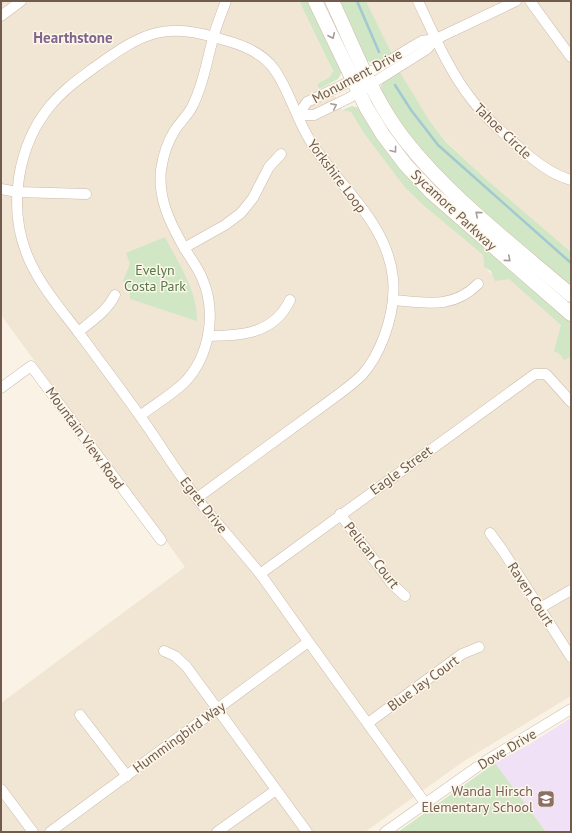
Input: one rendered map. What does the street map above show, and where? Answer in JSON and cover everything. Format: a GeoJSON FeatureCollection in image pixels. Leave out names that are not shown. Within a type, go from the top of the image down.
{"type":"FeatureCollection","features":[{"type":"Feature","properties":{"kind":"main road","name":"Sycamore Parkway"},"geometry":{"type":"LineString","coordinates":[[315,1],[356,87],[383,134],[418,179],[452,211],[571,314]]}},
{"type":"Feature","properties":{"kind":"main road","name":"Sycamore Parkway"},"geometry":{"type":"LineString","coordinates":[[332,1],[368,79],[395,126],[431,171],[571,295]]}},
{"type":"Feature","properties":{"kind":"street"},"geometry":{"type":"LineString","coordinates":[[1,16],[21,1]]}},
{"type":"Feature","properties":{"kind":"street"},"geometry":{"type":"LineString","coordinates":[[140,416],[188,378],[196,368],[202,356],[208,336],[210,312],[208,298],[202,278],[184,248],[166,213],[161,191],[161,169],[168,145],[175,130],[192,107],[203,82],[214,36],[226,1]]}},
{"type":"Feature","properties":{"kind":"street","name":"Tahoe Circle"},"geometry":{"type":"LineString","coordinates":[[418,1],[459,82],[486,117],[536,162],[549,171],[571,180]]}},
{"type":"Feature","properties":{"kind":"street","name":"Monument Drive"},"geometry":{"type":"LineString","coordinates":[[298,115],[314,115],[368,79],[427,49],[436,39],[516,1]]}},
{"type":"Feature","properties":{"kind":"street"},"geometry":{"type":"LineString","coordinates":[[530,1],[567,43],[571,57]]}},
{"type":"Feature","properties":{"kind":"street","name":"Yorkshire Loop"},"geometry":{"type":"LineString","coordinates":[[17,192],[21,167],[30,140],[53,102],[74,83],[124,46],[153,32],[171,30],[185,31],[214,36],[241,45],[259,54],[273,67],[310,141],[374,224],[386,250],[392,268],[394,300],[391,318],[380,346],[370,364],[361,376],[339,394],[197,498]]}},
{"type":"Feature","properties":{"kind":"street","name":"Monument Drive"},"geometry":{"type":"LineString","coordinates":[[298,115],[307,102],[356,87]]}},
{"type":"Feature","properties":{"kind":"street"},"geometry":{"type":"LineString","coordinates":[[184,248],[225,225],[242,213],[253,198],[269,167],[281,154]]}},
{"type":"Feature","properties":{"kind":"street"},"geometry":{"type":"LineString","coordinates":[[1,189],[17,192],[86,194]]}},
{"type":"Feature","properties":{"kind":"street","name":"Egret Drive"},"geometry":{"type":"LineString","coordinates":[[17,192],[19,227],[26,252],[35,271],[50,294],[140,416],[197,498],[260,574],[425,803]]}},
{"type":"Feature","properties":{"kind":"street"},"geometry":{"type":"LineString","coordinates":[[394,300],[430,303],[448,302],[468,294],[478,284]]}},
{"type":"Feature","properties":{"kind":"street"},"geometry":{"type":"LineString","coordinates":[[78,332],[102,314],[111,304],[115,295]]}},
{"type":"Feature","properties":{"kind":"street"},"geometry":{"type":"LineString","coordinates":[[208,336],[234,336],[250,333],[271,323],[281,315],[290,300]]}},
{"type":"Feature","properties":{"kind":"street","name":"Mountain View Road"},"geometry":{"type":"LineString","coordinates":[[1,388],[31,366],[161,540]]}},
{"type":"Feature","properties":{"kind":"street","name":"Eagle Street"},"geometry":{"type":"LineString","coordinates":[[260,574],[340,514],[536,374],[546,374],[571,402]]}},
{"type":"Feature","properties":{"kind":"street","name":"Pelican Court"},"geometry":{"type":"LineString","coordinates":[[340,514],[392,584],[405,596]]}},
{"type":"Feature","properties":{"kind":"street","name":"Raven Court"},"geometry":{"type":"LineString","coordinates":[[490,533],[503,550],[571,657]]}},
{"type":"Feature","properties":{"kind":"street"},"geometry":{"type":"LineString","coordinates":[[540,608],[571,590]]}},
{"type":"Feature","properties":{"kind":"street","name":"Hummingbird Way"},"geometry":{"type":"LineString","coordinates":[[50,832],[308,642]]}},
{"type":"Feature","properties":{"kind":"street","name":"Blue Jay Court"},"geometry":{"type":"LineString","coordinates":[[368,723],[462,654],[479,647]]}},
{"type":"Feature","properties":{"kind":"street"},"geometry":{"type":"LineString","coordinates":[[164,651],[175,656],[186,666],[307,832]]}},
{"type":"Feature","properties":{"kind":"street","name":"Dove Drive"},"geometry":{"type":"LineString","coordinates":[[385,832],[484,762],[571,709]]}},
{"type":"Feature","properties":{"kind":"street"},"geometry":{"type":"LineString","coordinates":[[80,715],[127,776]]}},
{"type":"Feature","properties":{"kind":"street"},"geometry":{"type":"LineString","coordinates":[[1,789],[33,832]]}},
{"type":"Feature","properties":{"kind":"street"},"geometry":{"type":"LineString","coordinates":[[217,832],[276,790]]}},
{"type":"Feature","properties":{"kind":"shaded area"},"geometry":{"type":"Polygon","coordinates":[[[1,1],[301,1],[333,72],[330,77],[317,84],[319,89],[329,84],[342,110],[351,112],[363,132],[404,185],[423,205],[483,255],[484,267],[494,276],[509,279],[571,330],[571,696],[464,761],[365,832],[1,832],[1,703],[185,567],[1,315],[1,1]]]}},
{"type":"Feature","properties":{"kind":"shaded area"},"geometry":{"type":"Polygon","coordinates":[[[366,1],[571,1],[571,252],[486,179],[446,141],[429,120],[414,97],[390,77],[380,62],[392,54],[366,1]]]}},
{"type":"Feature","properties":{"kind":"shaded area","name":"Wanda Hirsch Elementary School"},"geometry":{"type":"Polygon","coordinates":[[[571,718],[571,832],[546,832],[495,763],[530,744],[571,718]]]}},
{"type":"Feature","properties":{"kind":"green space"},"geometry":{"type":"Polygon","coordinates":[[[310,1],[342,72],[338,79],[319,89],[317,84],[330,77],[333,71],[300,2],[310,1]]]}},
{"type":"Feature","properties":{"kind":"green space"},"geometry":{"type":"Polygon","coordinates":[[[337,1],[366,1],[392,54],[376,64],[365,60],[337,1]]]}},
{"type":"Feature","properties":{"kind":"green space"},"geometry":{"type":"Polygon","coordinates":[[[399,71],[429,120],[446,142],[486,179],[571,252],[571,288],[491,221],[465,197],[418,146],[397,119],[380,89],[383,82],[399,71]]]}},
{"type":"Feature","properties":{"kind":"green space"},"geometry":{"type":"Polygon","coordinates":[[[352,106],[359,108],[370,123],[571,321],[571,357],[564,360],[560,354],[554,351],[561,325],[509,279],[495,281],[491,271],[484,267],[483,255],[423,205],[404,186],[363,132],[351,112],[342,110],[352,106]]]}},
{"type":"Feature","properties":{"kind":"green space","name":"Evelyn Costa Park"},"geometry":{"type":"Polygon","coordinates":[[[165,237],[190,287],[194,298],[197,321],[130,299],[130,289],[123,281],[130,264],[126,253],[165,237]]]}},
{"type":"Feature","properties":{"kind":"green space"},"geometry":{"type":"Polygon","coordinates":[[[495,763],[546,832],[398,832],[495,763]]]}},
{"type":"Feature","properties":{"kind":"waterway"},"geometry":{"type":"LineString","coordinates":[[357,1],[379,52]]}},
{"type":"Feature","properties":{"kind":"waterway"},"geometry":{"type":"LineString","coordinates":[[395,85],[411,110],[438,145],[571,263]]}},
{"type":"Feature","properties":{"kind":"place","name":"Wanda Hirsch Elementary School"},"geometry":{"type":"Point","coordinates":[546,799]}},
{"type":"Feature","properties":{"kind":"district","name":"Hearthstone"},"geometry":{"type":"Point","coordinates":[73,38]}}]}
